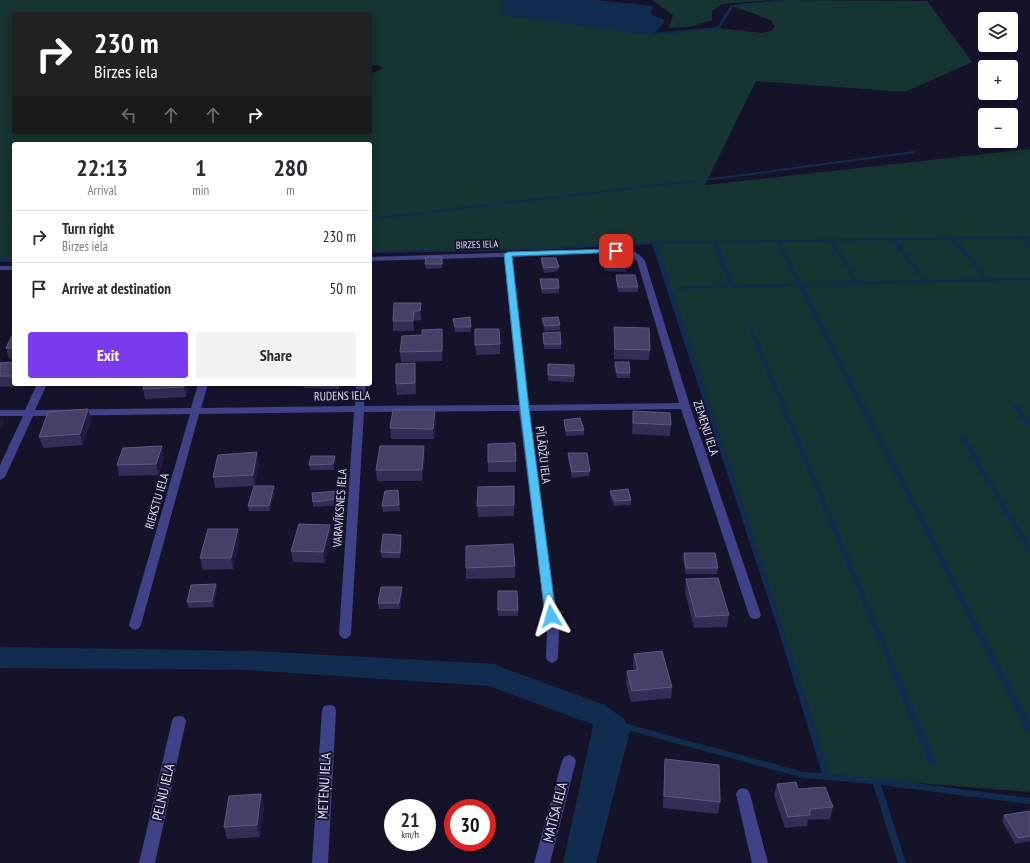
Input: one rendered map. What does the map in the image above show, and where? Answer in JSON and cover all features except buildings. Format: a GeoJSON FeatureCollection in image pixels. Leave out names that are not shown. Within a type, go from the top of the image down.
{"type":"FeatureCollection","features":[{"type":"Feature","properties":{"kind":"street","name":"BIRZES IELA"},"geometry":{"type":"LineString","coordinates":[[372,259],[616,251],[633,252]]}},
{"type":"Feature","properties":{"kind":"street","name":"ZEMEŅU IELA"},"geometry":{"type":"LineString","coordinates":[[633,252],[642,262],[685,406],[755,614]]}},
{"type":"Feature","properties":{"kind":"street","name":"PĪLĀDŽU IELA"},"geometry":{"type":"LineString","coordinates":[[508,254],[524,408],[553,631],[552,658]]}},
{"type":"Feature","properties":{"kind":"street"},"geometry":{"type":"LineString","coordinates":[[0,268],[12,268]]}},
{"type":"Feature","properties":{"kind":"street"},"geometry":{"type":"LineString","coordinates":[[0,477],[41,386]]}},
{"type":"Feature","properties":{"kind":"street","name":"RIEKSTU IELA"},"geometry":{"type":"LineString","coordinates":[[135,625],[202,386]]}},
{"type":"Feature","properties":{"kind":"street","name":"VARAVĪKSNES IELA"},"geometry":{"type":"LineString","coordinates":[[345,634],[361,386]]}},
{"type":"Feature","properties":{"kind":"street","name":"RUDENS IELA"},"geometry":{"type":"LineString","coordinates":[[0,413],[685,406]]}},
{"type":"Feature","properties":{"kind":"street","name":"METEŅU IELA"},"geometry":{"type":"LineString","coordinates":[[320,863],[329,710]]}},
{"type":"Feature","properties":{"kind":"street","name":"PELNU IELA"},"geometry":{"type":"LineString","coordinates":[[147,863],[179,721]]}},
{"type":"Feature","properties":{"kind":"street","name":"MATĪSA IELA"},"geometry":{"type":"LineString","coordinates":[[542,863],[568,761]]}},
{"type":"Feature","properties":{"kind":"street"},"geometry":{"type":"LineString","coordinates":[[743,794],[760,863]]}},
{"type":"Feature","properties":{"kind":"green space"},"geometry":{"type":"Polygon","coordinates":[[[0,0],[504,0],[498,14],[650,34],[718,28],[761,33],[771,31],[775,27],[771,20],[732,6],[785,0],[927,1],[972,62],[905,92],[756,81],[705,185],[1030,149],[1030,792],[827,776],[782,632],[654,243],[543,249],[372,252],[372,142],[12,142],[12,261],[0,261],[0,0]]]}},
{"type":"Feature","properties":{"kind":"green space"},"geometry":{"type":"Polygon","coordinates":[[[652,0],[772,0],[722,4],[712,11],[712,20],[690,27],[669,28],[673,15],[652,0]]]}},
{"type":"Feature","properties":{"kind":"water"},"geometry":{"type":"Polygon","coordinates":[[[504,0],[596,0],[651,6],[654,7],[650,12],[652,15],[665,20],[658,30],[647,35],[498,14],[504,0]]]}},
{"type":"Feature","properties":{"kind":"water"},"geometry":{"type":"Polygon","coordinates":[[[0,647],[254,651],[496,664],[605,705],[624,719],[630,731],[596,863],[563,863],[593,726],[592,724],[489,686],[247,670],[0,668],[0,647]]]}},
{"type":"Feature","properties":{"kind":"waterway"},"geometry":{"type":"LineString","coordinates":[[650,34],[718,28],[732,6],[785,0]]}},
{"type":"Feature","properties":{"kind":"waterway"},"geometry":{"type":"LineString","coordinates":[[372,219],[736,176],[914,152]]}},
{"type":"Feature","properties":{"kind":"waterway"},"geometry":{"type":"LineString","coordinates":[[953,238],[1021,237]]}},
{"type":"Feature","properties":{"kind":"waterway"},"geometry":{"type":"LineString","coordinates":[[1021,237],[1030,247]]}},
{"type":"Feature","properties":{"kind":"waterway"},"geometry":{"type":"LineString","coordinates":[[1021,237],[1030,237]]}},
{"type":"Feature","properties":{"kind":"waterway"},"geometry":{"type":"LineString","coordinates":[[893,239],[953,238]]}},
{"type":"Feature","properties":{"kind":"waterway"},"geometry":{"type":"LineString","coordinates":[[953,238],[987,280]]}},
{"type":"Feature","properties":{"kind":"waterway"},"geometry":{"type":"LineString","coordinates":[[830,240],[893,239]]}},
{"type":"Feature","properties":{"kind":"waterway"},"geometry":{"type":"LineString","coordinates":[[893,239],[925,282]]}},
{"type":"Feature","properties":{"kind":"waterway"},"geometry":{"type":"LineString","coordinates":[[777,241],[830,240]]}},
{"type":"Feature","properties":{"kind":"waterway"},"geometry":{"type":"LineString","coordinates":[[830,240],[858,283]]}},
{"type":"Feature","properties":{"kind":"waterway"},"geometry":{"type":"LineString","coordinates":[[715,242],[777,241]]}},
{"type":"Feature","properties":{"kind":"waterway"},"geometry":{"type":"LineString","coordinates":[[777,241],[800,285]]}},
{"type":"Feature","properties":{"kind":"waterway"},"geometry":{"type":"LineString","coordinates":[[654,243],[715,242]]}},
{"type":"Feature","properties":{"kind":"waterway"},"geometry":{"type":"LineString","coordinates":[[715,242],[732,287]]}},
{"type":"Feature","properties":{"kind":"waterway"},"geometry":{"type":"LineString","coordinates":[[372,252],[543,249],[654,243]]}},
{"type":"Feature","properties":{"kind":"waterway"},"geometry":{"type":"LineString","coordinates":[[654,243],[782,632],[827,776]]}},
{"type":"Feature","properties":{"kind":"waterway"},"geometry":{"type":"LineString","coordinates":[[0,261],[12,261]]}},
{"type":"Feature","properties":{"kind":"waterway"},"geometry":{"type":"LineString","coordinates":[[925,282],[1030,279]]}},
{"type":"Feature","properties":{"kind":"waterway"},"geometry":{"type":"LineString","coordinates":[[800,285],[925,282]]}},
{"type":"Feature","properties":{"kind":"waterway"},"geometry":{"type":"LineString","coordinates":[[732,287],[800,285]]}},
{"type":"Feature","properties":{"kind":"waterway"},"geometry":{"type":"LineString","coordinates":[[800,285],[1030,730]]}},
{"type":"Feature","properties":{"kind":"waterway"},"geometry":{"type":"LineString","coordinates":[[677,288],[732,287]]}},
{"type":"Feature","properties":{"kind":"waterway"},"geometry":{"type":"LineString","coordinates":[[750,327],[933,764]]}},
{"type":"Feature","properties":{"kind":"waterway"},"geometry":{"type":"LineString","coordinates":[[1016,406],[1030,426]]}},
{"type":"Feature","properties":{"kind":"waterway"},"geometry":{"type":"LineString","coordinates":[[962,436],[1030,551]]}},
{"type":"Feature","properties":{"kind":"waterway"},"geometry":{"type":"LineString","coordinates":[[627,727],[804,775],[876,781]]}},
{"type":"Feature","properties":{"kind":"waterway"},"geometry":{"type":"LineString","coordinates":[[876,781],[1030,801]]}},
{"type":"Feature","properties":{"kind":"waterway"},"geometry":{"type":"LineString","coordinates":[[876,781],[902,863]]}},
{"type":"Feature","properties":{"kind":"route"},"geometry":{"type":"LineString","coordinates":[[551,616],[524,408],[508,254],[616,251]]}}]}
